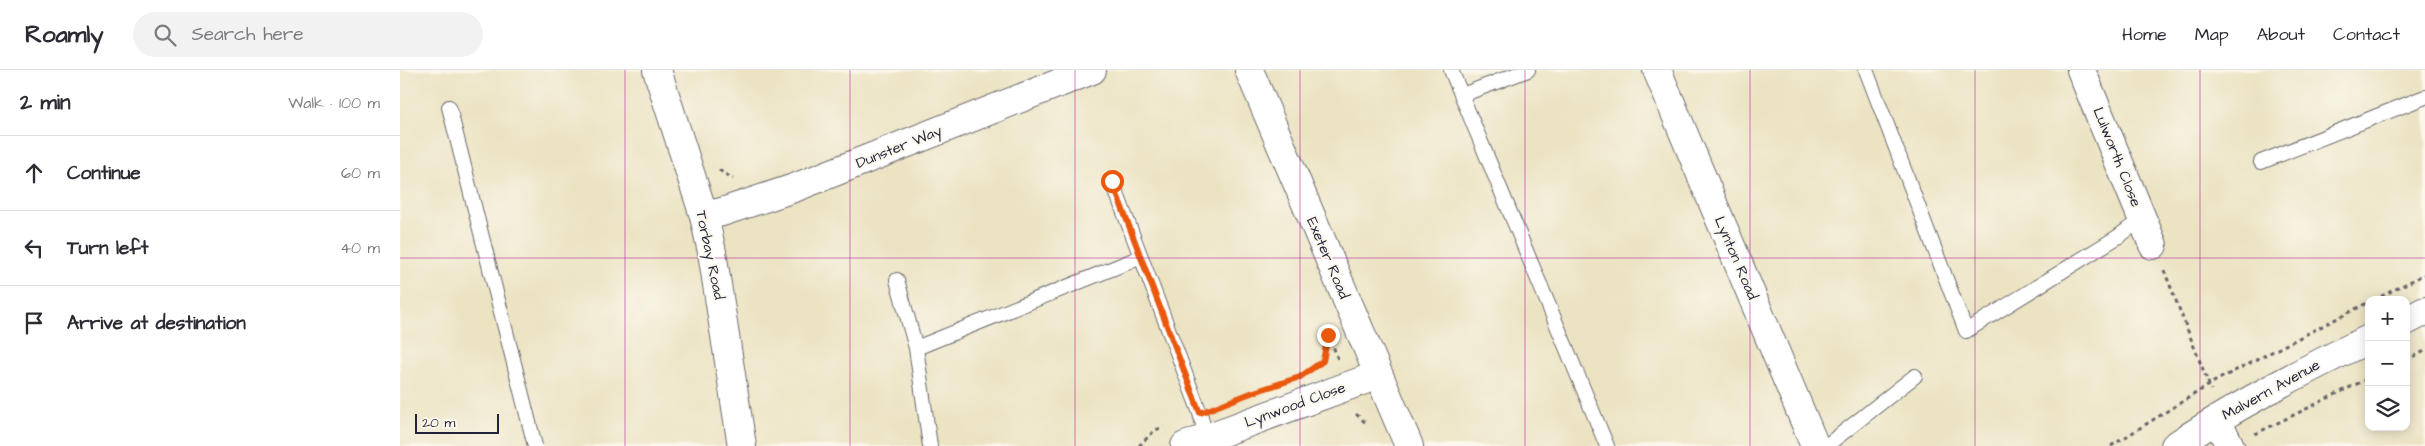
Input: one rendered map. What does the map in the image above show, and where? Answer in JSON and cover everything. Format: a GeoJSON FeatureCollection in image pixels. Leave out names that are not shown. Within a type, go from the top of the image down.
{"type":"FeatureCollection","features":[{"type":"Feature","properties":{"kind":"street","name":"Torbay Road"},"geometry":{"type":"LineString","coordinates":[[657,70],[704,216],[712,252],[742,446]]}},
{"type":"Feature","properties":{"kind":"street","name":"Dunster Way"},"geometry":{"type":"LineString","coordinates":[[704,216],[722,212],[794,188],[1092,70]]}},
{"type":"Feature","properties":{"kind":"street","name":"Exeter Road"},"geometry":{"type":"LineString","coordinates":[[1249,70],[1409,446]]}},
{"type":"Feature","properties":{"kind":"street","name":"Lynton Road"},"geometry":{"type":"LineString","coordinates":[[1657,70],[1815,446]]}},
{"type":"Feature","properties":{"kind":"street","name":"Lulworth Close"},"geometry":{"type":"LineString","coordinates":[[2081,70],[2153,244]]}},
{"type":"Feature","properties":{"kind":"street"},"geometry":{"type":"LineString","coordinates":[[2410,318],[2425,311]]}},
{"type":"Feature","properties":{"kind":"street","name":"Malvern Avenue"},"geometry":{"type":"LineString","coordinates":[[2175,446],[2294,376],[2365,341]]}},
{"type":"Feature","properties":{"kind":"street","name":"Lynwood Close"},"geometry":{"type":"LineString","coordinates":[[1197,432],[1378,375]]}},
{"type":"Feature","properties":{"kind":"street"},"geometry":{"type":"LineString","coordinates":[[2217,420],[2241,441]]}},
{"type":"Feature","properties":{"kind":"lane"},"geometry":{"type":"LineString","coordinates":[[1451,70],[1607,446]]}},
{"type":"Feature","properties":{"kind":"lane"},"geometry":{"type":"LineString","coordinates":[[1462,95],[1528,70]]}},
{"type":"Feature","properties":{"kind":"lane"},"geometry":{"type":"LineString","coordinates":[[1866,70],[1966,331],[2119,236],[2142,219]]}},
{"type":"Feature","properties":{"kind":"lane"},"geometry":{"type":"LineString","coordinates":[[2261,162],[2425,96]]}},
{"type":"Feature","properties":{"kind":"lane"},"geometry":{"type":"LineString","coordinates":[[449,107],[535,446]]}},
{"type":"Feature","properties":{"kind":"lane"},"geometry":{"type":"LineString","coordinates":[[1112,181],[1141,257],[1197,432]]}},
{"type":"Feature","properties":{"kind":"lane"},"geometry":{"type":"LineString","coordinates":[[916,348],[1141,257]]}},
{"type":"Feature","properties":{"kind":"lane"},"geometry":{"type":"LineString","coordinates":[[897,280],[916,348],[930,446]]}},
{"type":"Feature","properties":{"kind":"lane"},"geometry":{"type":"LineString","coordinates":[[1826,446],[1915,376]]}},
{"type":"Feature","properties":{"kind":"path"},"geometry":{"type":"LineString","coordinates":[[687,165],[707,162],[740,183]]}},
{"type":"Feature","properties":{"kind":"path"},"geometry":{"type":"LineString","coordinates":[[2153,244],[2210,384],[2217,420]]}},
{"type":"Feature","properties":{"kind":"path"},"geometry":{"type":"LineString","coordinates":[[2382,296],[2425,274]]}},
{"type":"Feature","properties":{"kind":"path"},"geometry":{"type":"LineString","coordinates":[[2111,446],[2210,384],[2365,304]]}},
{"type":"Feature","properties":{"kind":"path"},"geometry":{"type":"LineString","coordinates":[[1308,372],[1323,361],[1328,335],[1326,328]]}},
{"type":"Feature","properties":{"kind":"path"},"geometry":{"type":"LineString","coordinates":[[2410,358],[2425,351]]}},
{"type":"Feature","properties":{"kind":"path"},"geometry":{"type":"LineString","coordinates":[[2241,441],[2365,380]]}},
{"type":"Feature","properties":{"kind":"path"},"geometry":{"type":"LineString","coordinates":[[1140,446],[1155,430],[1197,432]]}},
{"type":"Feature","properties":{"kind":"route"},"geometry":{"type":"LineString","coordinates":[[1112,181],[1200,413],[1251,393],[1300,377],[1323,361],[1328,335]]}}]}
